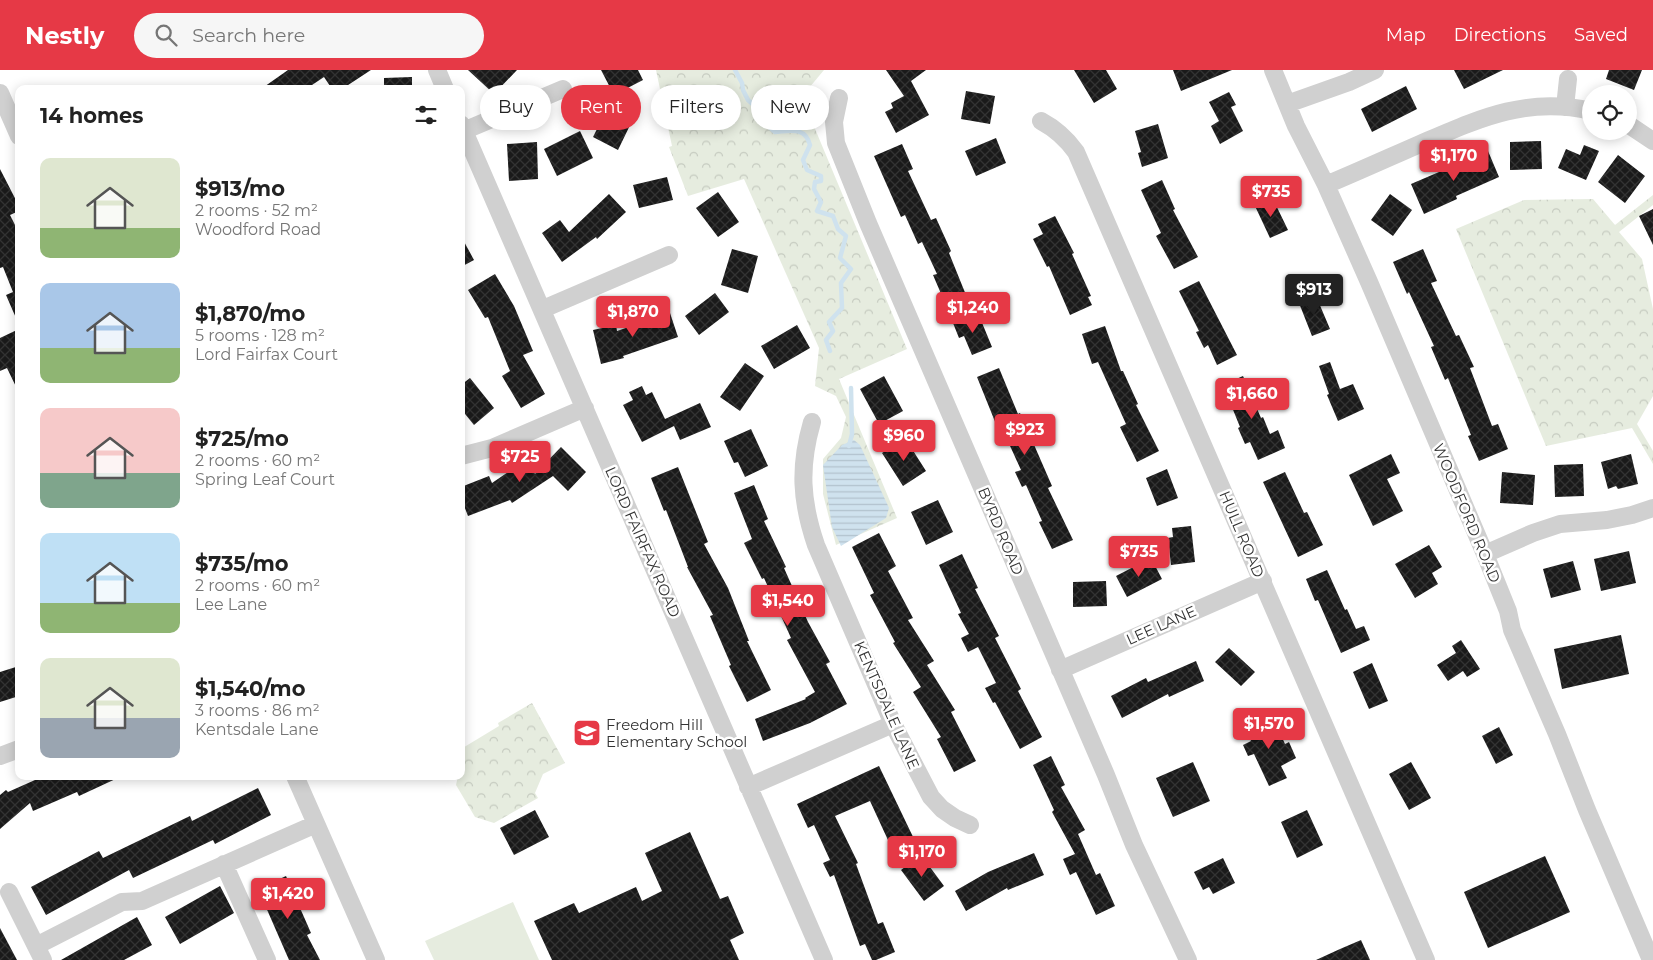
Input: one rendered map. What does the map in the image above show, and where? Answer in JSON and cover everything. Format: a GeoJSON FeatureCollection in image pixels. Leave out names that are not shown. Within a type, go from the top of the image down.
{"type":"FeatureCollection","features":[{"type":"Feature","properties":{"kind":"street"},"geometry":{"type":"LineString","coordinates":[[437,70],[443,85]]}},
{"type":"Feature","properties":{"kind":"street","name":"WOODFORD ROAD"},"geometry":{"type":"LineString","coordinates":[[1273,70],[1296,126],[1326,185],[1369,282],[1508,611],[1512,630],[1651,960]]}},
{"type":"Feature","properties":{"kind":"street"},"geometry":{"type":"LineString","coordinates":[[1287,104],[1375,70]]}},
{"type":"Feature","properties":{"kind":"street"},"geometry":{"type":"LineString","coordinates":[[1565,107],[1568,79]]}},
{"type":"Feature","properties":{"kind":"street"},"geometry":{"type":"LineString","coordinates":[[465,128],[561,90]]}},
{"type":"Feature","properties":{"kind":"street"},"geometry":{"type":"LineString","coordinates":[[0,93],[14,114]]}},
{"type":"Feature","properties":{"kind":"street","name":"BYRD ROAD"},"geometry":{"type":"LineString","coordinates":[[839,98],[834,122],[836,143],[868,223],[1134,845],[1188,960]]}},
{"type":"Feature","properties":{"kind":"street"},"geometry":{"type":"LineString","coordinates":[[1326,185],[1468,123],[1499,112],[1532,106],[1582,110]]}},
{"type":"Feature","properties":{"kind":"street","name":"HULL ROAD"},"geometry":{"type":"LineString","coordinates":[[1041,121],[1054,128],[1067,139],[1076,152],[1426,960]]}},
{"type":"Feature","properties":{"kind":"street"},"geometry":{"type":"LineString","coordinates":[[1637,130],[1653,141]]}},
{"type":"Feature","properties":{"kind":"street","name":"LORD FAIRFAX ROAD"},"geometry":{"type":"LineString","coordinates":[[465,136],[543,309],[824,960]]}},
{"type":"Feature","properties":{"kind":"street"},"geometry":{"type":"LineString","coordinates":[[543,309],[669,255]]}},
{"type":"Feature","properties":{"kind":"street"},"geometry":{"type":"LineString","coordinates":[[465,455],[492,448],[585,408]]}},
{"type":"Feature","properties":{"kind":"street","name":"KENTSDALE LANE"},"geometry":{"type":"LineString","coordinates":[[812,422],[805,446],[803,471],[804,496],[816,545],[893,724],[931,797],[948,814],[970,825]]}},
{"type":"Feature","properties":{"kind":"street"},"geometry":{"type":"LineString","coordinates":[[1484,554],[1533,532],[1560,524],[1607,520],[1653,508]]}},
{"type":"Feature","properties":{"kind":"street","name":"LEE LANE"},"geometry":{"type":"LineString","coordinates":[[1060,670],[1263,581]]}},
{"type":"Feature","properties":{"kind":"street"},"geometry":{"type":"LineString","coordinates":[[748,787],[893,724]]}},
{"type":"Feature","properties":{"kind":"street"},"geometry":{"type":"LineString","coordinates":[[0,756],[15,750]]}},
{"type":"Feature","properties":{"kind":"street"},"geometry":{"type":"LineString","coordinates":[[298,780],[376,960]]}},
{"type":"Feature","properties":{"kind":"street"},"geometry":{"type":"LineString","coordinates":[[10,892],[40,953],[122,902],[142,901],[316,824]]}},
{"type":"Feature","properties":{"kind":"street"},"geometry":{"type":"LineString","coordinates":[[224,864],[267,960]]}},
{"type":"Feature","properties":{"kind":"green space"},"geometry":{"type":"Polygon","coordinates":[[[656,70],[824,70],[812,85],[751,85],[751,130],[816,130],[907,349],[839,379],[897,518],[836,545],[823,494],[823,459],[841,438],[846,417],[836,396],[815,386],[819,348],[744,179],[688,196],[669,147],[672,146],[669,130],[741,130],[741,85],[659,85],[656,70]]]}},
{"type":"Feature","properties":{"kind":"green space"},"geometry":{"type":"Polygon","coordinates":[[[1653,195],[1653,205],[1619,232],[1642,259],[1653,309],[1653,396],[1637,424],[1653,451],[1653,464],[1632,428],[1546,446],[1456,229],[1524,200],[1593,199],[1615,225],[1653,195]]]}},
{"type":"Feature","properties":{"kind":"green space"},"geometry":{"type":"Polygon","coordinates":[[[532,703],[565,763],[543,774],[535,793],[538,798],[494,823],[475,817],[456,785],[457,780],[465,780],[465,747],[499,726],[498,723],[532,703]]]}},
{"type":"Feature","properties":{"kind":"green space"},"geometry":{"type":"Polygon","coordinates":[[[513,902],[539,960],[434,960],[425,941],[513,902]]]}},
{"type":"Feature","properties":{"kind":"water"},"geometry":{"type":"Polygon","coordinates":[[[854,440],[860,445],[889,508],[886,518],[841,546],[832,527],[823,465],[842,445],[854,440]]]}},
{"type":"Feature","properties":{"kind":"building"},"geometry":{"type":"Polygon","coordinates":[[[288,70],[371,70],[348,85],[329,85],[324,77],[312,85],[267,85],[288,70]]]}},
{"type":"Feature","properties":{"kind":"building"},"geometry":{"type":"Polygon","coordinates":[[[468,70],[517,70],[503,85],[484,85],[468,70]]]}},
{"type":"Feature","properties":{"kind":"building"},"geometry":{"type":"Polygon","coordinates":[[[601,70],[638,70],[643,80],[633,85],[609,85],[601,70]]]}},
{"type":"Feature","properties":{"kind":"building"},"geometry":{"type":"Polygon","coordinates":[[[886,70],[926,70],[911,81],[929,115],[896,133],[885,112],[893,108],[891,103],[904,96],[886,70]]]}},
{"type":"Feature","properties":{"kind":"building"},"geometry":{"type":"Polygon","coordinates":[[[1074,70],[1106,70],[1117,89],[1094,103],[1074,70]]]}},
{"type":"Feature","properties":{"kind":"building"},"geometry":{"type":"Polygon","coordinates":[[[1173,70],[1232,70],[1181,91],[1173,70]]]}},
{"type":"Feature","properties":{"kind":"building"},"geometry":{"type":"Polygon","coordinates":[[[1454,70],[1503,70],[1464,89],[1454,70]]]}},
{"type":"Feature","properties":{"kind":"building"},"geometry":{"type":"Polygon","coordinates":[[[1609,70],[1642,70],[1636,85],[1621,85],[1606,79],[1609,70]]]}},
{"type":"Feature","properties":{"kind":"building"},"geometry":{"type":"Polygon","coordinates":[[[412,77],[412,85],[384,85],[384,78],[412,77]]]}},
{"type":"Feature","properties":{"kind":"building"},"geometry":{"type":"Polygon","coordinates":[[[1406,86],[1417,109],[1372,132],[1361,109],[1406,86]]]}},
{"type":"Feature","properties":{"kind":"building"},"geometry":{"type":"Polygon","coordinates":[[[966,91],[995,96],[990,124],[961,119],[966,91]]]}},
{"type":"Feature","properties":{"kind":"building"},"geometry":{"type":"Polygon","coordinates":[[[1229,92],[1236,105],[1231,107],[1243,131],[1220,144],[1211,126],[1219,121],[1209,102],[1229,92]]]}},
{"type":"Feature","properties":{"kind":"building"},"geometry":{"type":"Polygon","coordinates":[[[1158,124],[1168,158],[1142,167],[1138,153],[1141,152],[1135,131],[1158,124]]]}},
{"type":"Feature","properties":{"kind":"building"},"geometry":{"type":"Polygon","coordinates":[[[596,130],[628,130],[618,150],[593,137],[596,130]]]}},
{"type":"Feature","properties":{"kind":"building"},"geometry":{"type":"Polygon","coordinates":[[[580,131],[593,158],[557,176],[544,149],[580,131]]]}},
{"type":"Feature","properties":{"kind":"building"},"geometry":{"type":"Polygon","coordinates":[[[996,138],[1006,163],[976,176],[965,151],[996,138]]]}},
{"type":"Feature","properties":{"kind":"building"},"geometry":{"type":"Polygon","coordinates":[[[1541,141],[1542,169],[1510,170],[1510,142],[1541,141]]]}},
{"type":"Feature","properties":{"kind":"building"},"geometry":{"type":"Polygon","coordinates":[[[537,142],[538,179],[509,181],[507,144],[537,142]]]}},
{"type":"Feature","properties":{"kind":"building"},"geometry":{"type":"Polygon","coordinates":[[[902,144],[913,169],[908,171],[931,220],[936,218],[951,251],[949,253],[966,295],[945,303],[933,275],[937,274],[922,242],[918,244],[905,215],[901,217],[874,156],[902,144]]]}},
{"type":"Feature","properties":{"kind":"building"},"geometry":{"type":"Polygon","coordinates":[[[1584,145],[1599,151],[1586,180],[1558,168],[1566,149],[1580,155],[1584,145]]]}},
{"type":"Feature","properties":{"kind":"building"},"geometry":{"type":"Polygon","coordinates":[[[1488,151],[1499,177],[1456,196],[1457,199],[1424,214],[1411,184],[1488,151]]]}},
{"type":"Feature","properties":{"kind":"building"},"geometry":{"type":"Polygon","coordinates":[[[1618,155],[1645,176],[1625,203],[1598,182],[1618,155]]]}},
{"type":"Feature","properties":{"kind":"building"},"geometry":{"type":"Polygon","coordinates":[[[0,169],[15,198],[15,213],[10,215],[15,225],[15,316],[6,295],[13,292],[3,267],[0,268],[0,169]]]}},
{"type":"Feature","properties":{"kind":"building"},"geometry":{"type":"Polygon","coordinates":[[[667,177],[673,200],[639,208],[633,185],[667,177]]]}},
{"type":"Feature","properties":{"kind":"building"},"geometry":{"type":"Polygon","coordinates":[[[1162,180],[1175,209],[1173,210],[1198,257],[1174,269],[1156,236],[1161,233],[1141,190],[1162,180]]]}},
{"type":"Feature","properties":{"kind":"building"},"geometry":{"type":"Polygon","coordinates":[[[718,192],[739,222],[718,237],[696,208],[718,192]]]}},
{"type":"Feature","properties":{"kind":"building"},"geometry":{"type":"Polygon","coordinates":[[[609,194],[626,212],[597,239],[596,237],[562,262],[542,233],[560,220],[569,232],[609,194]]]}},
{"type":"Feature","properties":{"kind":"building"},"geometry":{"type":"Polygon","coordinates":[[[1390,194],[1412,210],[1393,236],[1371,220],[1390,194]]]}},
{"type":"Feature","properties":{"kind":"building"},"geometry":{"type":"Polygon","coordinates":[[[1272,197],[1288,230],[1270,238],[1255,206],[1272,197]]]}},
{"type":"Feature","properties":{"kind":"building"},"geometry":{"type":"Polygon","coordinates":[[[1653,209],[1653,245],[1639,216],[1653,209]]]}},
{"type":"Feature","properties":{"kind":"building"},"geometry":{"type":"Polygon","coordinates":[[[1055,216],[1074,253],[1072,254],[1091,296],[1088,297],[1092,305],[1070,315],[1049,266],[1047,267],[1033,239],[1043,234],[1038,224],[1055,216]]]}},
{"type":"Feature","properties":{"kind":"building"},"geometry":{"type":"Polygon","coordinates":[[[465,243],[474,260],[465,265],[465,243]]]}},
{"type":"Feature","properties":{"kind":"building"},"geometry":{"type":"Polygon","coordinates":[[[732,249],[758,256],[748,293],[721,285],[732,249]]]}},
{"type":"Feature","properties":{"kind":"building"},"geometry":{"type":"Polygon","coordinates":[[[1423,249],[1437,281],[1431,283],[1456,336],[1459,335],[1474,367],[1470,368],[1492,426],[1498,424],[1508,449],[1479,461],[1468,436],[1471,435],[1448,378],[1445,380],[1431,347],[1434,346],[1393,262],[1423,249]]]}},
{"type":"Feature","properties":{"kind":"building"},"geometry":{"type":"Polygon","coordinates":[[[495,274],[514,306],[533,351],[523,355],[545,394],[521,408],[502,376],[510,371],[488,317],[485,318],[468,290],[495,274]]]}},
{"type":"Feature","properties":{"kind":"building"},"geometry":{"type":"Polygon","coordinates":[[[1199,281],[1237,355],[1217,365],[1208,345],[1204,348],[1196,332],[1199,331],[1179,291],[1199,281]]]}},
{"type":"Feature","properties":{"kind":"building"},"geometry":{"type":"Polygon","coordinates":[[[715,293],[729,312],[699,335],[685,316],[715,293]]]}},
{"type":"Feature","properties":{"kind":"building"},"geometry":{"type":"Polygon","coordinates":[[[1316,296],[1330,329],[1312,336],[1299,303],[1316,296]]]}},
{"type":"Feature","properties":{"kind":"building"},"geometry":{"type":"Polygon","coordinates":[[[670,313],[678,337],[623,356],[624,358],[601,364],[593,330],[616,325],[617,331],[670,313]]]}},
{"type":"Feature","properties":{"kind":"building"},"geometry":{"type":"Polygon","coordinates":[[[978,313],[992,347],[972,355],[964,336],[959,338],[953,323],[978,313]]]}},
{"type":"Feature","properties":{"kind":"building"},"geometry":{"type":"Polygon","coordinates":[[[797,325],[810,348],[774,369],[761,346],[797,325]]]}},
{"type":"Feature","properties":{"kind":"building"},"geometry":{"type":"Polygon","coordinates":[[[1105,326],[1121,371],[1123,371],[1138,404],[1136,405],[1159,451],[1137,462],[1120,427],[1126,424],[1098,362],[1092,364],[1082,334],[1105,326]]]}},
{"type":"Feature","properties":{"kind":"building"},"geometry":{"type":"Polygon","coordinates":[[[15,331],[15,385],[7,368],[0,371],[0,338],[15,331]]]}},
{"type":"Feature","properties":{"kind":"building"},"geometry":{"type":"Polygon","coordinates":[[[1330,362],[1340,389],[1353,384],[1364,409],[1338,421],[1327,395],[1329,394],[1319,366],[1330,362]]]}},
{"type":"Feature","properties":{"kind":"building"},"geometry":{"type":"Polygon","coordinates":[[[745,363],[764,376],[740,411],[720,397],[745,363]]]}},
{"type":"Feature","properties":{"kind":"building"},"geometry":{"type":"Polygon","coordinates":[[[999,368],[1018,414],[1020,413],[1052,486],[1048,488],[1073,540],[1052,549],[1039,522],[1042,521],[1026,485],[1022,487],[1015,472],[1021,470],[1006,437],[1002,439],[977,377],[999,368]]]}},
{"type":"Feature","properties":{"kind":"building"},"geometry":{"type":"Polygon","coordinates":[[[884,376],[903,411],[879,424],[860,389],[884,376]]]}},
{"type":"Feature","properties":{"kind":"building"},"geometry":{"type":"Polygon","coordinates":[[[1243,376],[1270,434],[1278,430],[1285,448],[1258,460],[1250,442],[1245,444],[1223,385],[1243,376]]]}},
{"type":"Feature","properties":{"kind":"building"},"geometry":{"type":"Polygon","coordinates":[[[470,378],[494,408],[474,425],[465,414],[465,382],[470,378]]]}},
{"type":"Feature","properties":{"kind":"building"},"geometry":{"type":"Polygon","coordinates":[[[642,386],[646,395],[652,392],[665,419],[700,403],[711,427],[680,440],[674,426],[642,442],[623,405],[633,400],[629,392],[642,386]]]}},
{"type":"Feature","properties":{"kind":"building"},"geometry":{"type":"Polygon","coordinates":[[[751,429],[768,466],[745,477],[738,462],[734,463],[724,441],[751,429]]]}},
{"type":"Feature","properties":{"kind":"building"},"geometry":{"type":"Polygon","coordinates":[[[905,438],[926,471],[903,486],[882,453],[905,438]]]}},
{"type":"Feature","properties":{"kind":"building"},"geometry":{"type":"Polygon","coordinates":[[[561,447],[586,472],[568,491],[553,476],[512,503],[510,500],[468,516],[465,508],[465,485],[489,476],[492,483],[526,460],[535,474],[561,447]]]}},
{"type":"Feature","properties":{"kind":"building"},"geometry":{"type":"Polygon","coordinates":[[[1391,454],[1400,473],[1387,479],[1403,511],[1373,526],[1349,475],[1391,454]]]}},
{"type":"Feature","properties":{"kind":"building"},"geometry":{"type":"Polygon","coordinates":[[[1631,454],[1638,484],[1618,489],[1616,486],[1608,489],[1601,462],[1631,454]]]}},
{"type":"Feature","properties":{"kind":"building"},"geometry":{"type":"Polygon","coordinates":[[[1583,464],[1584,496],[1555,497],[1554,465],[1583,464]]]}},
{"type":"Feature","properties":{"kind":"building"},"geometry":{"type":"Polygon","coordinates":[[[678,467],[708,542],[704,544],[728,588],[749,641],[747,641],[771,690],[747,702],[729,666],[731,665],[710,616],[713,615],[687,567],[666,510],[664,511],[651,478],[678,467]]]}},
{"type":"Feature","properties":{"kind":"building"},"geometry":{"type":"Polygon","coordinates":[[[1167,469],[1178,498],[1157,506],[1146,478],[1167,469]]]}},
{"type":"Feature","properties":{"kind":"building"},"geometry":{"type":"Polygon","coordinates":[[[1285,472],[1304,513],[1307,512],[1323,545],[1298,557],[1263,482],[1285,472]]]}},
{"type":"Feature","properties":{"kind":"building"},"geometry":{"type":"Polygon","coordinates":[[[1502,472],[1535,475],[1533,505],[1500,503],[1502,472]]]}},
{"type":"Feature","properties":{"kind":"building"},"geometry":{"type":"Polygon","coordinates":[[[754,485],[768,519],[764,521],[786,567],[784,568],[808,622],[830,662],[826,664],[847,704],[810,723],[763,741],[755,719],[806,699],[815,692],[787,640],[791,638],[764,578],[762,579],[744,543],[752,539],[734,493],[754,485]]]}},
{"type":"Feature","properties":{"kind":"building"},"geometry":{"type":"Polygon","coordinates":[[[938,500],[953,532],[926,545],[911,512],[938,500]]]}},
{"type":"Feature","properties":{"kind":"building"},"geometry":{"type":"Polygon","coordinates":[[[1191,526],[1195,562],[1171,565],[1168,538],[1173,537],[1172,528],[1191,526]]]}},
{"type":"Feature","properties":{"kind":"building"},"geometry":{"type":"Polygon","coordinates":[[[879,533],[896,566],[888,571],[913,618],[908,620],[934,661],[927,665],[955,710],[951,712],[976,761],[954,772],[937,739],[941,737],[913,692],[921,687],[893,643],[895,642],[870,595],[874,593],[852,547],[879,533]]]}},
{"type":"Feature","properties":{"kind":"building"},"geometry":{"type":"Polygon","coordinates":[[[1429,545],[1442,567],[1432,573],[1438,584],[1415,598],[1395,564],[1429,545]]]}},
{"type":"Feature","properties":{"kind":"building"},"geometry":{"type":"Polygon","coordinates":[[[1629,551],[1636,583],[1601,591],[1594,559],[1629,551]]]}},
{"type":"Feature","properties":{"kind":"building"},"geometry":{"type":"Polygon","coordinates":[[[962,554],[978,588],[975,589],[999,636],[995,638],[1021,689],[1018,691],[1042,737],[1020,749],[995,702],[993,703],[985,688],[996,683],[978,647],[968,652],[961,638],[969,634],[958,614],[961,613],[939,565],[962,554]]]}},
{"type":"Feature","properties":{"kind":"building"},"geometry":{"type":"Polygon","coordinates":[[[1151,558],[1162,579],[1127,597],[1116,576],[1151,558]]]}},
{"type":"Feature","properties":{"kind":"building"},"geometry":{"type":"Polygon","coordinates":[[[1573,561],[1581,590],[1551,598],[1543,569],[1573,561]]]}},
{"type":"Feature","properties":{"kind":"building"},"geometry":{"type":"Polygon","coordinates":[[[1327,570],[1356,629],[1364,626],[1370,640],[1341,653],[1318,600],[1315,601],[1306,579],[1327,570]]]}},
{"type":"Feature","properties":{"kind":"building"},"geometry":{"type":"Polygon","coordinates":[[[1106,581],[1107,606],[1073,607],[1073,582],[1106,581]]]}},
{"type":"Feature","properties":{"kind":"building"},"geometry":{"type":"Polygon","coordinates":[[[1621,635],[1629,674],[1562,689],[1554,649],[1621,635]]]}},
{"type":"Feature","properties":{"kind":"building"},"geometry":{"type":"Polygon","coordinates":[[[1461,640],[1480,669],[1467,677],[1463,671],[1448,681],[1437,665],[1456,653],[1452,646],[1461,640]]]}},
{"type":"Feature","properties":{"kind":"building"},"geometry":{"type":"Polygon","coordinates":[[[1229,648],[1255,672],[1241,686],[1215,662],[1229,648]]]}},
{"type":"Feature","properties":{"kind":"building"},"geometry":{"type":"Polygon","coordinates":[[[1196,661],[1204,681],[1169,697],[1168,694],[1122,718],[1111,696],[1146,678],[1148,682],[1196,661]]]}},
{"type":"Feature","properties":{"kind":"building"},"geometry":{"type":"Polygon","coordinates":[[[1372,663],[1388,701],[1369,709],[1353,672],[1372,663]]]}},
{"type":"Feature","properties":{"kind":"building"},"geometry":{"type":"Polygon","coordinates":[[[15,667],[15,697],[0,702],[0,672],[15,667]]]}},
{"type":"Feature","properties":{"kind":"building"},"geometry":{"type":"Polygon","coordinates":[[[1261,715],[1264,723],[1268,721],[1273,732],[1278,729],[1285,744],[1289,742],[1296,758],[1281,766],[1287,778],[1269,786],[1254,754],[1248,756],[1243,745],[1251,741],[1247,733],[1251,731],[1247,722],[1261,715]]]}},
{"type":"Feature","properties":{"kind":"building"},"geometry":{"type":"Polygon","coordinates":[[[1499,727],[1513,755],[1496,764],[1482,736],[1499,727]]]}},
{"type":"Feature","properties":{"kind":"building"},"geometry":{"type":"Polygon","coordinates":[[[1051,756],[1065,785],[1061,787],[1085,830],[1078,834],[1096,875],[1100,873],[1115,906],[1096,915],[1076,872],[1070,875],[1063,859],[1075,854],[1052,812],[1054,810],[1033,765],[1051,756]]]}},
{"type":"Feature","properties":{"kind":"building"},"geometry":{"type":"Polygon","coordinates":[[[1193,762],[1210,801],[1173,817],[1156,778],[1193,762]]]}},
{"type":"Feature","properties":{"kind":"building"},"geometry":{"type":"Polygon","coordinates":[[[1411,762],[1431,798],[1409,810],[1389,774],[1411,762]]]}},
{"type":"Feature","properties":{"kind":"building"},"geometry":{"type":"Polygon","coordinates":[[[879,766],[915,841],[893,851],[870,801],[835,816],[858,863],[856,864],[878,924],[883,922],[895,952],[872,960],[865,944],[860,946],[834,875],[830,877],[823,863],[830,860],[814,825],[808,828],[797,804],[879,766]]]}},
{"type":"Feature","properties":{"kind":"building"},"geometry":{"type":"Polygon","coordinates":[[[35,780],[113,780],[79,796],[77,792],[33,811],[30,803],[0,829],[0,795],[6,790],[8,792],[35,780]]]}},
{"type":"Feature","properties":{"kind":"building"},"geometry":{"type":"Polygon","coordinates":[[[258,788],[271,815],[215,844],[213,840],[133,878],[129,870],[46,915],[31,887],[99,851],[103,858],[190,816],[192,821],[258,788]]]}},
{"type":"Feature","properties":{"kind":"building"},"geometry":{"type":"Polygon","coordinates":[[[535,810],[549,837],[514,855],[500,828],[535,810]]]}},
{"type":"Feature","properties":{"kind":"building"},"geometry":{"type":"Polygon","coordinates":[[[1307,810],[1323,845],[1297,858],[1281,822],[1307,810]]]}},
{"type":"Feature","properties":{"kind":"building"},"geometry":{"type":"Polygon","coordinates":[[[690,832],[720,899],[728,896],[744,933],[730,940],[739,960],[552,960],[534,921],[574,903],[579,913],[636,887],[642,901],[662,891],[645,853],[690,832]]]}},
{"type":"Feature","properties":{"kind":"building"},"geometry":{"type":"Polygon","coordinates":[[[1034,853],[1044,875],[1008,890],[1007,888],[966,911],[955,891],[988,872],[1034,853]]]}},
{"type":"Feature","properties":{"kind":"building"},"geometry":{"type":"Polygon","coordinates":[[[921,855],[944,886],[924,901],[901,870],[921,855]]]}},
{"type":"Feature","properties":{"kind":"building"},"geometry":{"type":"Polygon","coordinates":[[[1545,856],[1570,912],[1488,948],[1464,892],[1545,856]]]}},
{"type":"Feature","properties":{"kind":"building"},"geometry":{"type":"Polygon","coordinates":[[[1223,858],[1235,883],[1213,894],[1209,887],[1203,890],[1194,872],[1223,858]]]}},
{"type":"Feature","properties":{"kind":"building"},"geometry":{"type":"Polygon","coordinates":[[[286,876],[311,933],[307,935],[320,960],[289,960],[258,889],[286,876]]]}},
{"type":"Feature","properties":{"kind":"building"},"geometry":{"type":"Polygon","coordinates":[[[220,886],[234,913],[180,944],[165,917],[220,886]]]}},
{"type":"Feature","properties":{"kind":"building"},"geometry":{"type":"Polygon","coordinates":[[[137,917],[152,945],[124,960],[61,960],[137,917]]]}},
{"type":"Feature","properties":{"kind":"building"},"geometry":{"type":"Polygon","coordinates":[[[0,928],[17,960],[0,960],[0,928]]]}},
{"type":"Feature","properties":{"kind":"building"},"geometry":{"type":"Polygon","coordinates":[[[1361,940],[1370,960],[1316,960],[1340,949],[1361,940]]]}},
{"type":"Feature","properties":{"kind":"waterway"},"geometry":{"type":"LineString","coordinates":[[735,70],[748,100],[766,116],[768,126],[775,132],[801,132],[808,139],[810,145],[803,160],[807,170],[821,176],[821,181],[815,182],[814,189],[821,202],[817,211],[833,216],[838,229],[846,236],[840,258],[851,269],[841,283],[842,308],[829,322],[833,331],[826,340],[830,351]]}},
{"type":"Feature","properties":{"kind":"waterway"},"geometry":{"type":"LineString","coordinates":[[849,446],[852,434],[851,388]]}},
{"type":"Feature","properties":{"kind":"place","name":"Freedom Hill Elementary School"},"geometry":{"type":"Point","coordinates":[587,733]}}]}
